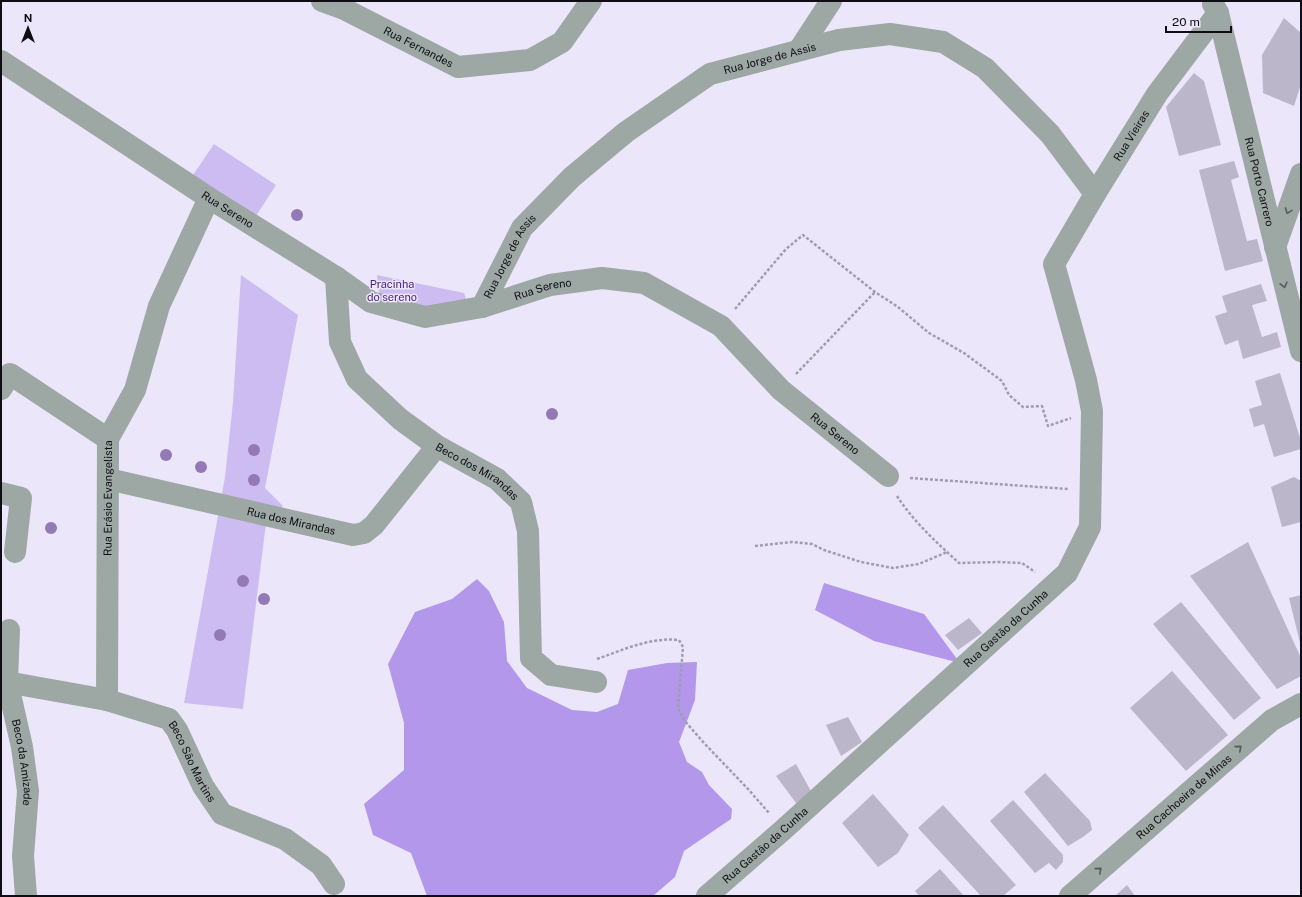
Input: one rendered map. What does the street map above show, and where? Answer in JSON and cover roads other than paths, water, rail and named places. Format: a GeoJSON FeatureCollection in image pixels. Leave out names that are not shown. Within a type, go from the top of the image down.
{"type":"FeatureCollection","features":[{"type":"Feature","properties":{"kind":"street","name":"Rua Fernandes"},"geometry":{"type":"LineString","coordinates":[[322,1],[344,9],[458,67],[530,60],[562,42],[585,4]]}},
{"type":"Feature","properties":{"kind":"street"},"geometry":{"type":"LineString","coordinates":[[799,50],[831,1]]}},
{"type":"Feature","properties":{"kind":"street","name":"Rua Vieiras"},"geometry":{"type":"LineString","coordinates":[[1054,264],[1095,194],[1157,94],[1215,7]]}},
{"type":"Feature","properties":{"kind":"street","name":"Rua Porto Carrero"},"geometry":{"type":"LineString","coordinates":[[1215,7],[1301,351]]}},
{"type":"Feature","properties":{"kind":"street","name":"Rua Jorge de Assis"},"geometry":{"type":"LineString","coordinates":[[482,307],[522,228],[572,177],[626,132],[710,74],[840,40],[890,34],[942,42],[985,68],[1050,134],[1095,194]]}},
{"type":"Feature","properties":{"kind":"street","name":"Rua Sereno"},"geometry":{"type":"LineString","coordinates":[[1,61],[209,198],[336,277],[371,302],[425,317],[482,307],[550,285],[602,278],[644,283],[721,326],[781,390],[888,476]]}},
{"type":"Feature","properties":{"kind":"street"},"geometry":{"type":"LineString","coordinates":[[1275,247],[1301,174]]}},
{"type":"Feature","properties":{"kind":"street","name":"Rua Erásio Evangelista"},"geometry":{"type":"LineString","coordinates":[[107,700],[108,439],[134,390],[158,306],[209,198]]}},
{"type":"Feature","properties":{"kind":"street","name":"Rua Gastão da Cunha"},"geometry":{"type":"LineString","coordinates":[[707,896],[783,830],[1067,573],[1090,527],[1092,411],[1086,380],[1054,264]]}},
{"type":"Feature","properties":{"kind":"street","name":"Beco dos Mirandas"},"geometry":{"type":"LineString","coordinates":[[336,277],[340,342],[357,379],[400,418],[437,446],[497,479],[521,502],[528,531],[531,658],[551,675],[596,682]]}},
{"type":"Feature","properties":{"kind":"street"},"geometry":{"type":"LineString","coordinates":[[1,389],[10,374],[108,439]]}},
{"type":"Feature","properties":{"kind":"street","name":"Rua dos Mirandas"},"geometry":{"type":"LineString","coordinates":[[108,479],[353,535],[364,533],[374,525],[437,446]]}},
{"type":"Feature","properties":{"kind":"street"},"geometry":{"type":"LineString","coordinates":[[1,493],[21,498],[15,552]]}},
{"type":"Feature","properties":{"kind":"street","name":"Beco da Amizade"},"geometry":{"type":"LineString","coordinates":[[8,630],[4,681],[22,747],[28,791],[23,856],[26,896]]}},
{"type":"Feature","properties":{"kind":"street","name":"Beco São Martins"},"geometry":{"type":"LineString","coordinates":[[4,681],[107,700],[169,719],[177,730],[203,786],[222,814],[285,839],[321,865],[334,884]]}},
{"type":"Feature","properties":{"kind":"street","name":"Rua Cachoeira de Minas"},"geometry":{"type":"LineString","coordinates":[[1070,896],[1272,720],[1301,704]]}},
{"type":"Feature","properties":{"kind":"park label","name":"Pracinha do sereno"},"geometry":{"type":"Point","coordinates":[392,290]}}]}
